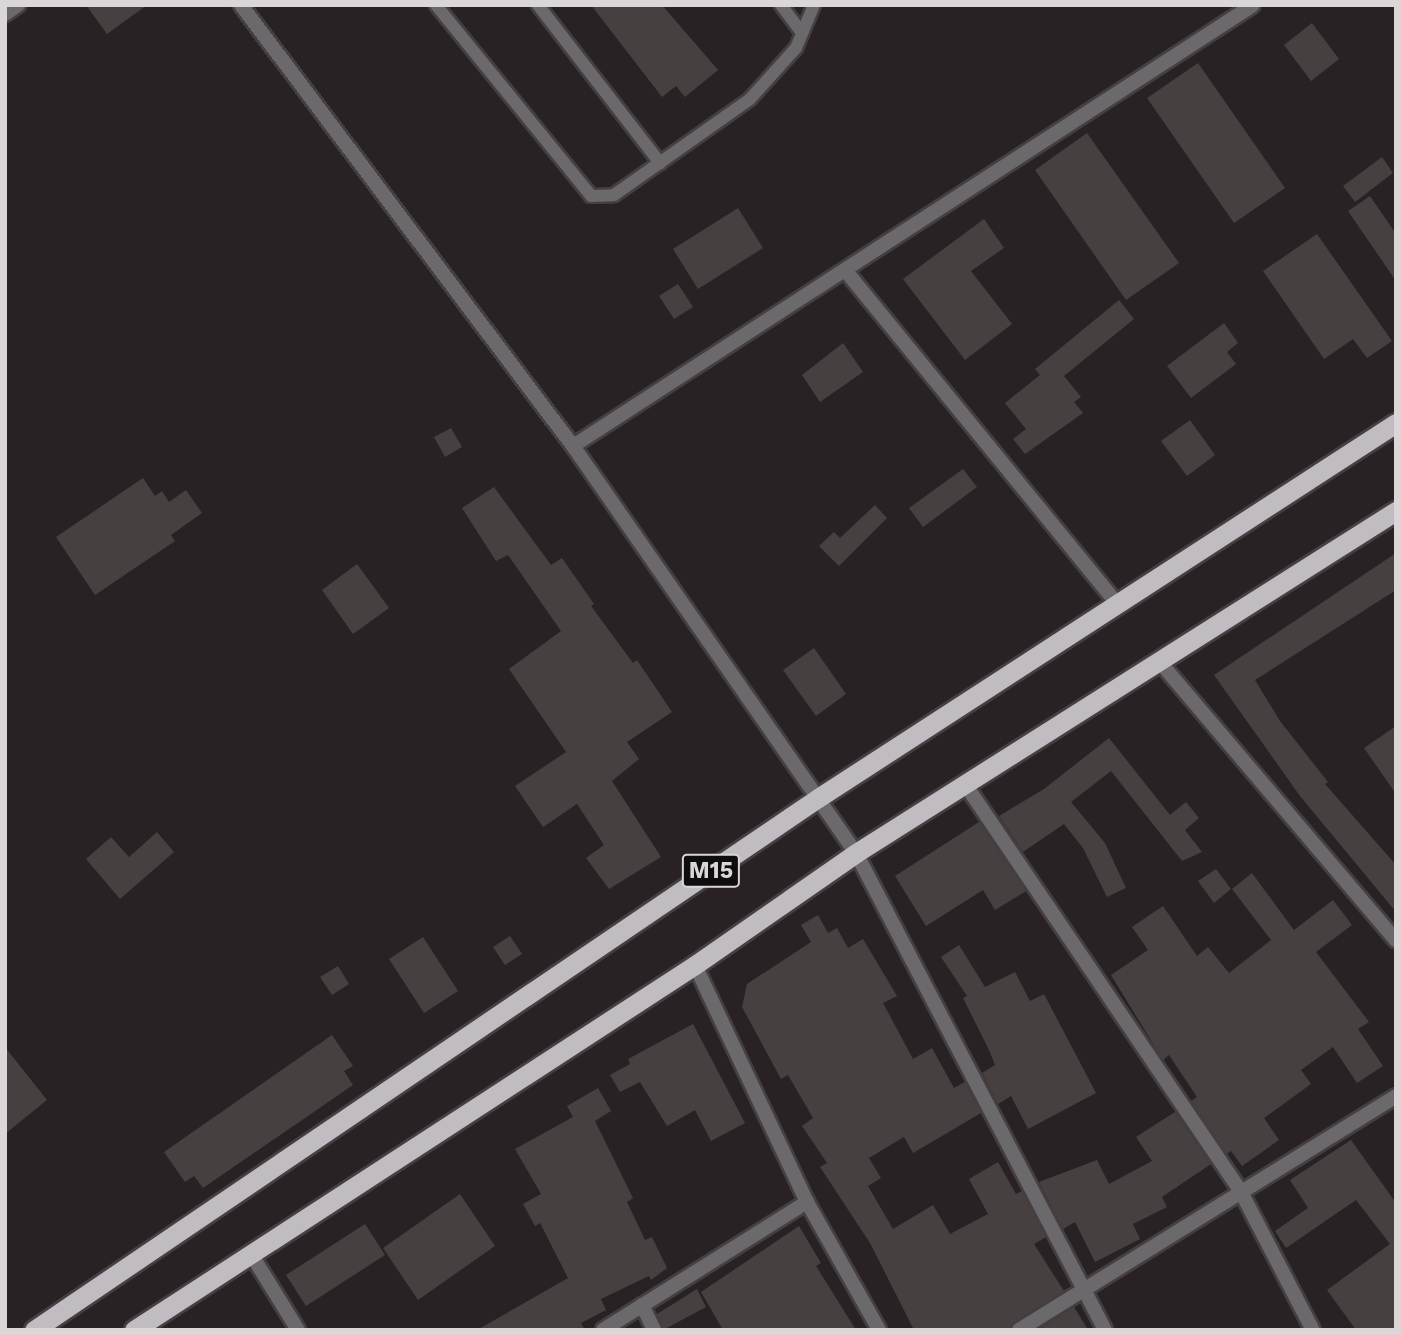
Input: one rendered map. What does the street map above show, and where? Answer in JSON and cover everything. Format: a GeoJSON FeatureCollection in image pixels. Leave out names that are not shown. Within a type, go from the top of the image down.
{"type":"FeatureCollection","features":[{"type":"Feature","properties":{"kind":"highway","name":"M15"},"geometry":{"type":"LineString","coordinates":[[34,1330],[818,798],[1396,423]]}},
{"type":"Feature","properties":{"kind":"highway","name":"M15"},"geometry":{"type":"LineString","coordinates":[[134,1330],[695,965],[856,853],[1396,510]]}},
{"type":"Feature","properties":{"kind":"street"},"geometry":{"type":"LineString","coordinates":[[5,14],[18,5]]}},
{"type":"Feature","properties":{"kind":"street"},"geometry":{"type":"LineString","coordinates":[[241,5],[573,446],[856,853],[1105,1330]]}},
{"type":"Feature","properties":{"kind":"street"},"geometry":{"type":"LineString","coordinates":[[573,446],[1253,5]]}},
{"type":"Feature","properties":{"kind":"street"},"geometry":{"type":"LineString","coordinates":[[845,270],[1117,604]]}},
{"type":"Feature","properties":{"kind":"street"},"geometry":{"type":"LineString","coordinates":[[1159,661],[1396,940]]}},
{"type":"Feature","properties":{"kind":"street"},"geometry":{"type":"LineString","coordinates":[[965,784],[1240,1190],[1313,1330]]}},
{"type":"Feature","properties":{"kind":"street"},"geometry":{"type":"LineString","coordinates":[[695,965],[807,1202],[878,1330]]}},
{"type":"Feature","properties":{"kind":"street"},"geometry":{"type":"LineString","coordinates":[[1019,1330],[1240,1190],[1396,1096]]}},
{"type":"Feature","properties":{"kind":"street"},"geometry":{"type":"LineString","coordinates":[[603,1330],[807,1202]]}},
{"type":"Feature","properties":{"kind":"street"},"geometry":{"type":"LineString","coordinates":[[251,1254],[298,1330]]}},
{"type":"Feature","properties":{"kind":"street"},"geometry":{"type":"LineString","coordinates":[[642,1305],[654,1330]]}},
{"type":"Feature","properties":{"kind":"lane"},"geometry":{"type":"LineString","coordinates":[[436,5],[591,196],[614,195],[750,99],[796,48],[814,5]]}},
{"type":"Feature","properties":{"kind":"lane"},"geometry":{"type":"LineString","coordinates":[[538,5],[660,163]]}},
{"type":"Feature","properties":{"kind":"lane"},"geometry":{"type":"LineString","coordinates":[[781,5],[802,33]]}},
{"type":"Feature","properties":{"kind":"building"},"geometry":{"type":"Polygon","coordinates":[[[86,5],[147,5],[107,34],[86,5]]]}},
{"type":"Feature","properties":{"kind":"building"},"geometry":{"type":"Polygon","coordinates":[[[591,5],[662,5],[718,70],[685,97],[676,86],[662,97],[591,5]]]}},
{"type":"Feature","properties":{"kind":"building"},"geometry":{"type":"Polygon","coordinates":[[[1312,23],[1339,59],[1311,81],[1284,45],[1312,23]]]}},
{"type":"Feature","properties":{"kind":"building"},"geometry":{"type":"Polygon","coordinates":[[[1198,63],[1285,188],[1234,223],[1147,98],[1198,63]]]}},
{"type":"Feature","properties":{"kind":"building"},"geometry":{"type":"Polygon","coordinates":[[[1087,133],[1179,263],[1126,300],[1035,170],[1087,133]]]}},
{"type":"Feature","properties":{"kind":"building"},"geometry":{"type":"Polygon","coordinates":[[[1382,157],[1393,173],[1355,202],[1343,186],[1382,157]]]}},
{"type":"Feature","properties":{"kind":"building"},"geometry":{"type":"Polygon","coordinates":[[[1370,196],[1396,234],[1396,281],[1348,211],[1370,196]]]}},
{"type":"Feature","properties":{"kind":"building"},"geometry":{"type":"Polygon","coordinates":[[[738,208],[763,248],[698,289],[673,249],[738,208]]]}},
{"type":"Feature","properties":{"kind":"building"},"geometry":{"type":"Polygon","coordinates":[[[984,219],[1004,248],[971,271],[1012,324],[965,360],[903,279],[984,219]]]}},
{"type":"Feature","properties":{"kind":"building"},"geometry":{"type":"Polygon","coordinates":[[[1317,234],[1392,341],[1367,358],[1353,339],[1324,359],[1263,271],[1317,234]]]}},
{"type":"Feature","properties":{"kind":"building"},"geometry":{"type":"Polygon","coordinates":[[[678,284],[693,307],[674,319],[659,296],[678,284]]]}},
{"type":"Feature","properties":{"kind":"building"},"geometry":{"type":"Polygon","coordinates":[[[1119,300],[1134,319],[1064,376],[1081,397],[1074,402],[1083,413],[1025,454],[1013,439],[1026,429],[1005,403],[1040,375],[1035,369],[1119,300]]]}},
{"type":"Feature","properties":{"kind":"building"},"geometry":{"type":"Polygon","coordinates":[[[1224,323],[1238,343],[1227,352],[1236,364],[1191,398],[1167,366],[1224,323]]]}},
{"type":"Feature","properties":{"kind":"building"},"geometry":{"type":"Polygon","coordinates":[[[843,343],[863,372],[820,402],[802,375],[843,343]]]}},
{"type":"Feature","properties":{"kind":"building"},"geometry":{"type":"Polygon","coordinates":[[[1190,420],[1215,455],[1187,476],[1161,441],[1190,420]]]}},
{"type":"Feature","properties":{"kind":"building"},"geometry":{"type":"Polygon","coordinates":[[[451,428],[462,447],[445,457],[434,437],[451,428]]]}},
{"type":"Feature","properties":{"kind":"building"},"geometry":{"type":"Polygon","coordinates":[[[963,469],[977,487],[923,527],[909,508],[963,469]]]}},
{"type":"Feature","properties":{"kind":"building"},"geometry":{"type":"Polygon","coordinates":[[[143,478],[155,496],[162,491],[169,502],[186,490],[202,513],[171,535],[175,541],[95,595],[56,537],[143,478]]]}},
{"type":"Feature","properties":{"kind":"building"},"geometry":{"type":"Polygon","coordinates":[[[494,487],[551,565],[562,558],[594,604],[591,606],[633,663],[637,660],[672,712],[627,742],[639,759],[612,781],[661,857],[609,889],[586,858],[604,845],[577,804],[543,827],[515,786],[566,752],[509,669],[561,631],[508,555],[496,561],[462,508],[494,487]]]}},
{"type":"Feature","properties":{"kind":"building"},"geometry":{"type":"Polygon","coordinates":[[[875,505],[887,518],[839,566],[819,546],[834,532],[840,538],[875,505]]]}},
{"type":"Feature","properties":{"kind":"building"},"geometry":{"type":"Polygon","coordinates":[[[1396,553],[1396,590],[1255,680],[1280,721],[1328,782],[1325,784],[1396,865],[1396,912],[1300,796],[1214,675],[1396,553]]]}},
{"type":"Feature","properties":{"kind":"building"},"geometry":{"type":"Polygon","coordinates":[[[357,564],[389,608],[353,634],[322,590],[357,564]]]}},
{"type":"Feature","properties":{"kind":"building"},"geometry":{"type":"Polygon","coordinates":[[[814,648],[846,694],[816,716],[783,670],[814,648]]]}},
{"type":"Feature","properties":{"kind":"building"},"geometry":{"type":"Polygon","coordinates":[[[1396,726],[1396,794],[1364,748],[1396,726]]]}},
{"type":"Feature","properties":{"kind":"building"},"geometry":{"type":"Polygon","coordinates":[[[1109,738],[1170,815],[1186,802],[1199,818],[1185,830],[1202,852],[1182,861],[1111,771],[1071,802],[1105,843],[1126,888],[1107,897],[1083,848],[1064,824],[1023,852],[999,816],[1044,789],[1109,738]]]}},
{"type":"Feature","properties":{"kind":"building"},"geometry":{"type":"Polygon","coordinates":[[[979,822],[1026,891],[995,910],[983,890],[926,926],[895,876],[979,822]]]}},
{"type":"Feature","properties":{"kind":"building"},"geometry":{"type":"Polygon","coordinates":[[[157,832],[174,852],[120,899],[86,859],[111,837],[129,857],[157,832]]]}},
{"type":"Feature","properties":{"kind":"building"},"geometry":{"type":"Polygon","coordinates":[[[1216,869],[1231,889],[1214,903],[1198,881],[1216,869]]]}},
{"type":"Feature","properties":{"kind":"building"},"geometry":{"type":"Polygon","coordinates":[[[1252,873],[1294,930],[1333,900],[1352,925],[1316,952],[1369,1022],[1358,1029],[1383,1066],[1357,1083],[1333,1047],[1301,1070],[1311,1084],[1264,1118],[1279,1140],[1242,1166],[1231,1151],[1227,1154],[1191,1101],[1197,1097],[1169,1055],[1163,1060],[1111,975],[1148,950],[1132,927],[1163,906],[1197,956],[1208,947],[1229,973],[1271,940],[1232,889],[1252,873]]]}},
{"type":"Feature","properties":{"kind":"building"},"geometry":{"type":"Polygon","coordinates":[[[818,915],[828,933],[837,928],[848,948],[863,939],[897,996],[883,1003],[913,1059],[932,1048],[954,1088],[965,1082],[981,1113],[913,1153],[904,1137],[869,1158],[881,1178],[868,1186],[893,1229],[933,1205],[950,1234],[988,1214],[969,1179],[998,1162],[1016,1194],[1022,1191],[1046,1237],[1034,1244],[1064,1291],[1014,1322],[1009,1330],[914,1330],[870,1243],[820,1167],[827,1163],[802,1126],[813,1118],[788,1075],[781,1079],[742,1007],[747,984],[811,942],[801,925],[818,915]]]}},
{"type":"Feature","properties":{"kind":"building"},"geometry":{"type":"Polygon","coordinates":[[[510,936],[522,954],[505,965],[493,947],[510,936]]]}},
{"type":"Feature","properties":{"kind":"building"},"geometry":{"type":"Polygon","coordinates":[[[423,937],[458,991],[424,1013],[389,959],[423,937]]]}},
{"type":"Feature","properties":{"kind":"building"},"geometry":{"type":"Polygon","coordinates":[[[959,945],[985,987],[1015,972],[1030,1001],[1044,994],[1096,1093],[1028,1129],[1011,1096],[998,1104],[982,1073],[995,1065],[963,998],[967,996],[941,957],[959,945]]]}},
{"type":"Feature","properties":{"kind":"building"},"geometry":{"type":"Polygon","coordinates":[[[338,966],[349,984],[332,995],[320,977],[338,966]]]}},
{"type":"Feature","properties":{"kind":"building"},"geometry":{"type":"Polygon","coordinates":[[[693,1024],[745,1123],[711,1141],[695,1110],[667,1126],[640,1082],[620,1092],[610,1075],[630,1064],[628,1059],[693,1024]]]}},
{"type":"Feature","properties":{"kind":"building"},"geometry":{"type":"Polygon","coordinates":[[[332,1035],[353,1066],[344,1071],[353,1085],[203,1188],[194,1176],[185,1182],[164,1152],[332,1035]]]}},
{"type":"Feature","properties":{"kind":"building"},"geometry":{"type":"Polygon","coordinates":[[[5,1047],[47,1100],[5,1134],[5,1047]]]}},
{"type":"Feature","properties":{"kind":"building"},"geometry":{"type":"Polygon","coordinates":[[[598,1088],[611,1111],[595,1121],[633,1198],[627,1202],[645,1240],[652,1237],[667,1268],[651,1280],[649,1276],[601,1299],[606,1310],[581,1323],[585,1330],[477,1330],[568,1278],[540,1223],[535,1226],[523,1204],[541,1194],[515,1149],[573,1117],[567,1106],[598,1088]]]}},
{"type":"Feature","properties":{"kind":"building"},"geometry":{"type":"Polygon","coordinates":[[[1175,1112],[1211,1164],[1162,1197],[1167,1207],[1133,1224],[1140,1239],[1095,1262],[1075,1222],[1063,1229],[1039,1182],[1097,1160],[1109,1184],[1152,1161],[1136,1137],[1175,1112]]]}},
{"type":"Feature","properties":{"kind":"building"},"geometry":{"type":"Polygon","coordinates":[[[1351,1140],[1396,1203],[1396,1330],[1356,1330],[1327,1290],[1390,1244],[1356,1200],[1286,1248],[1275,1231],[1308,1208],[1290,1180],[1351,1140]]]}},
{"type":"Feature","properties":{"kind":"building"},"geometry":{"type":"Polygon","coordinates":[[[460,1194],[495,1246],[418,1300],[383,1248],[460,1194]]]}},
{"type":"Feature","properties":{"kind":"building"},"geometry":{"type":"Polygon","coordinates":[[[365,1224],[385,1255],[306,1306],[286,1275],[365,1224]]]}},
{"type":"Feature","properties":{"kind":"building"},"geometry":{"type":"Polygon","coordinates":[[[799,1226],[821,1263],[816,1266],[856,1330],[723,1330],[701,1292],[799,1226]]]}},
{"type":"Feature","properties":{"kind":"building"},"geometry":{"type":"Polygon","coordinates":[[[697,1289],[706,1307],[663,1330],[657,1314],[697,1289]]]}},
{"type":"Feature","properties":{"kind":"building"},"geometry":{"type":"Polygon","coordinates":[[[1074,1307],[1088,1330],[1038,1330],[1074,1307]]]}}]}
